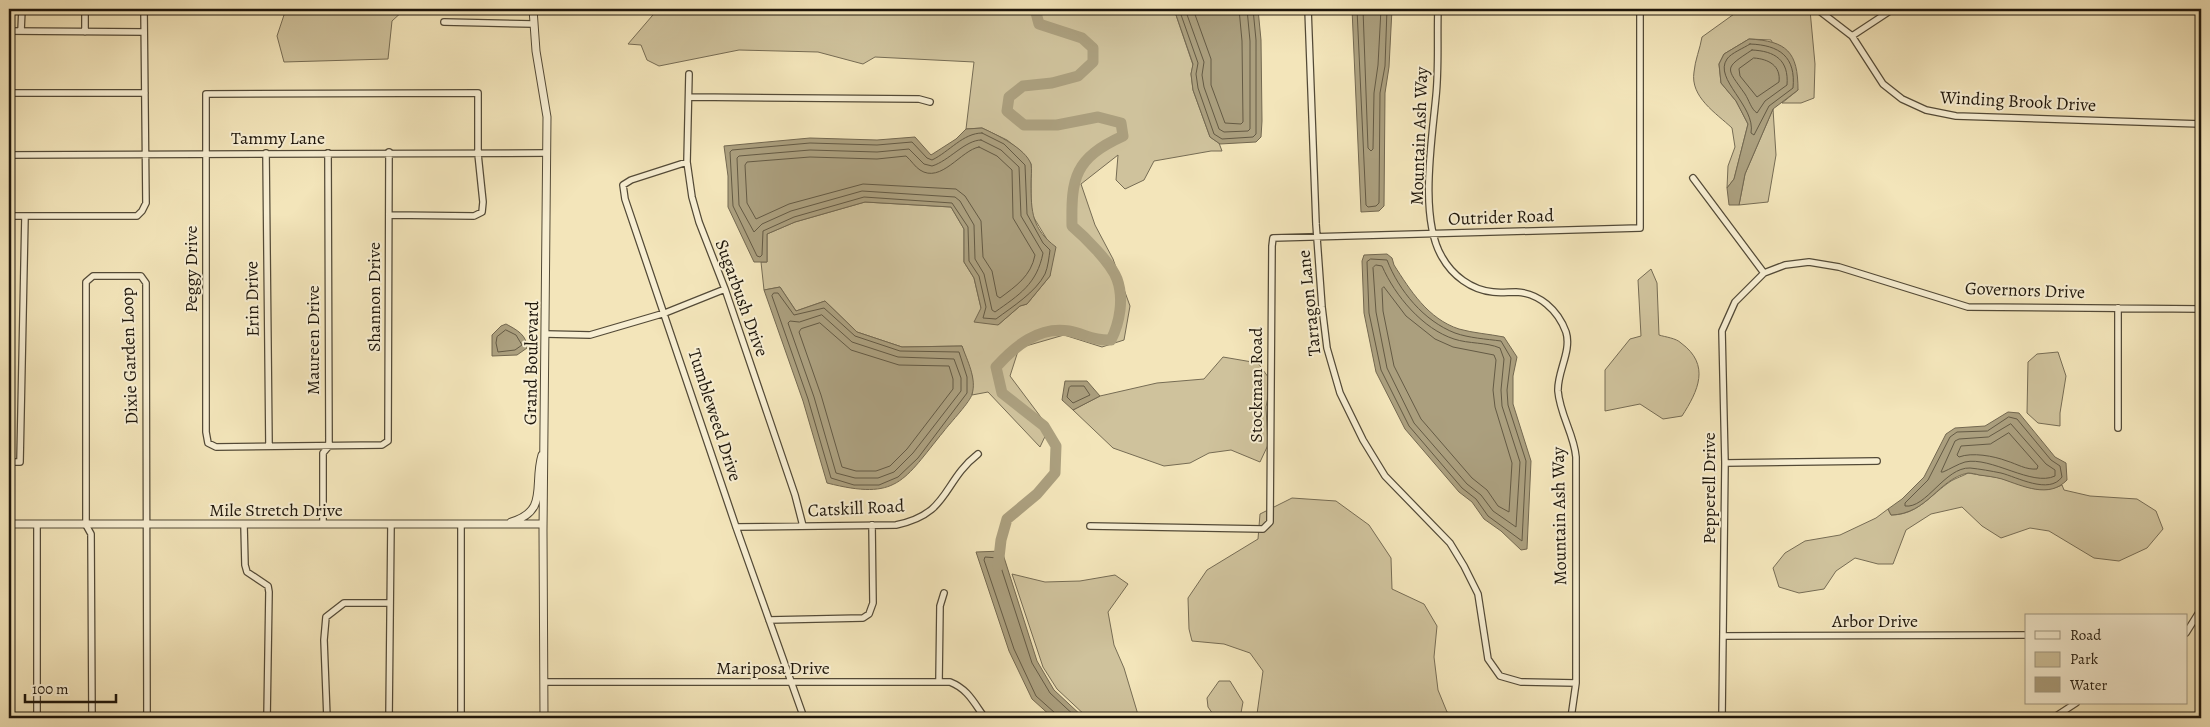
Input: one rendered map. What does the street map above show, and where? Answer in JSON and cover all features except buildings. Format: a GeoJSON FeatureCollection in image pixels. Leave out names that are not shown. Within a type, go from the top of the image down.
{"type":"FeatureCollection","features":[{"type":"Feature","properties":{"kind":"street"},"geometry":{"type":"LineString","coordinates":[[21,32],[22,9]]}},
{"type":"Feature","properties":{"kind":"street"},"geometry":{"type":"LineString","coordinates":[[85,9],[85,32]]}},
{"type":"Feature","properties":{"kind":"street"},"geometry":{"type":"LineString","coordinates":[[9,216],[137,216],[142,211],[146,203],[144,9]]}},
{"type":"Feature","properties":{"kind":"street","name":"Grand Boulevard"},"geometry":{"type":"LineString","coordinates":[[533,9],[533,24],[547,117],[544,718]]}},
{"type":"Feature","properties":{"kind":"street","name":"Tarragon Lane"},"geometry":{"type":"LineString","coordinates":[[1308,9],[1317,237],[1326,348],[1340,393],[1363,440],[1385,476],[1450,542],[1464,566],[1478,594],[1488,659],[1500,676],[1521,682],[1576,683]]}},
{"type":"Feature","properties":{"kind":"street","name":"Mountain Ash Way"},"geometry":{"type":"LineString","coordinates":[[1438,9],[1436,94],[1430,163],[1433,234],[1439,251],[1452,272],[1470,285],[1492,292],[1518,292],[1531,295],[1548,303],[1559,318],[1566,334],[1567,349],[1558,390],[1561,411],[1575,445],[1576,457],[1576,683],[1571,718]]}},
{"type":"Feature","properties":{"kind":"street","name":"Outrider Road"},"geometry":{"type":"LineString","coordinates":[[1274,238],[1640,228],[1640,9]]}},
{"type":"Feature","properties":{"kind":"street","name":"Winding Brook Drive"},"geometry":{"type":"LineString","coordinates":[[1817,9],[1852,36],[1883,84],[1902,99],[1926,110],[1956,116],[2201,124]]}},
{"type":"Feature","properties":{"kind":"street"},"geometry":{"type":"LineString","coordinates":[[1852,36],[1893,9]]}},
{"type":"Feature","properties":{"kind":"street"},"geometry":{"type":"LineString","coordinates":[[444,22],[533,24]]}},
{"type":"Feature","properties":{"kind":"street"},"geometry":{"type":"LineString","coordinates":[[9,31],[144,32]]}},
{"type":"Feature","properties":{"kind":"street","name":"Sugarbush Drive"},"geometry":{"type":"LineString","coordinates":[[689,74],[688,162],[692,197],[699,222],[725,289],[803,526]]}},
{"type":"Feature","properties":{"kind":"street"},"geometry":{"type":"LineString","coordinates":[[9,93],[145,93]]}},
{"type":"Feature","properties":{"kind":"street","name":"Peggy Drive"},"geometry":{"type":"LineString","coordinates":[[269,445],[216,447],[208,443],[206,432],[206,94],[478,93],[478,154]]}},
{"type":"Feature","properties":{"kind":"street"},"geometry":{"type":"LineString","coordinates":[[689,97],[919,99],[930,102]]}},
{"type":"Feature","properties":{"kind":"street","name":"Tammy Lane"},"geometry":{"type":"LineString","coordinates":[[9,155],[389,152],[547,153]]}},
{"type":"Feature","properties":{"kind":"street","name":"Shannon Drive"},"geometry":{"type":"LineString","coordinates":[[329,446],[382,444],[388,441],[389,152]]}},
{"type":"Feature","properties":{"kind":"street","name":"Erin Drive"},"geometry":{"type":"LineString","coordinates":[[266,153],[269,445]]}},
{"type":"Feature","properties":{"kind":"street","name":"Maureen Drive"},"geometry":{"type":"LineString","coordinates":[[323,524],[323,453],[329,446],[328,153]]}},
{"type":"Feature","properties":{"kind":"street"},"geometry":{"type":"LineString","coordinates":[[389,215],[474,216],[482,212],[483,202],[478,154]]}},
{"type":"Feature","properties":{"kind":"street","name":"Tumbleweed Drive"},"geometry":{"type":"LineString","coordinates":[[688,162],[631,180],[623,185],[625,199],[736,527],[804,718]]}},
{"type":"Feature","properties":{"kind":"street"},"geometry":{"type":"LineString","coordinates":[[1693,178],[1764,273]]}},
{"type":"Feature","properties":{"kind":"street"},"geometry":{"type":"LineString","coordinates":[[9,462],[20,462],[25,216]]}},
{"type":"Feature","properties":{"kind":"street","name":"Stockman Road"},"geometry":{"type":"LineString","coordinates":[[1090,526],[1263,529],[1270,522],[1272,246],[1274,238]]}},
{"type":"Feature","properties":{"kind":"street","name":"Governors Drive"},"geometry":{"type":"LineString","coordinates":[[1764,273],[1785,265],[1809,262],[1839,267],[1968,307],[2201,309]]}},
{"type":"Feature","properties":{"kind":"street","name":"Pepperell Drive"},"geometry":{"type":"LineString","coordinates":[[1722,718],[1725,463],[1722,331],[1735,302],[1764,273]]}},
{"type":"Feature","properties":{"kind":"street","name":"Dixie Garden Loop"},"geometry":{"type":"LineString","coordinates":[[92,718],[92,534],[86,525],[86,282],[93,276],[140,276],[146,283],[147,718]]}},
{"type":"Feature","properties":{"kind":"street"},"geometry":{"type":"LineString","coordinates":[[546,334],[590,335],[665,313],[725,289]]}},
{"type":"Feature","properties":{"kind":"street"},"geometry":{"type":"LineString","coordinates":[[2118,308],[2118,428]]}},
{"type":"Feature","properties":{"kind":"street"},"geometry":{"type":"LineString","coordinates":[[269,445],[329,446]]}},
{"type":"Feature","properties":{"kind":"street"},"geometry":{"type":"LineString","coordinates":[[502,524],[526,517],[538,501],[539,464],[545,445]]}},
{"type":"Feature","properties":{"kind":"street","name":"Catskill Road"},"geometry":{"type":"LineString","coordinates":[[736,527],[896,525],[911,522],[934,508],[950,489],[965,465],[978,454]]}},
{"type":"Feature","properties":{"kind":"street"},"geometry":{"type":"LineString","coordinates":[[1725,463],[1876,461]]}},
{"type":"Feature","properties":{"kind":"street","name":"Mile Stretch Drive"},"geometry":{"type":"LineString","coordinates":[[9,524],[544,524]]}},
{"type":"Feature","properties":{"kind":"street"},"geometry":{"type":"LineString","coordinates":[[37,718],[38,524]]}},
{"type":"Feature","properties":{"kind":"street"},"geometry":{"type":"LineString","coordinates":[[389,718],[391,524]]}},
{"type":"Feature","properties":{"kind":"street"},"geometry":{"type":"LineString","coordinates":[[461,524],[461,718]]}},
{"type":"Feature","properties":{"kind":"street"},"geometry":{"type":"LineString","coordinates":[[244,525],[247,572],[268,586],[270,592],[266,718]]}},
{"type":"Feature","properties":{"kind":"street"},"geometry":{"type":"LineString","coordinates":[[769,620],[862,618],[869,614],[873,603],[872,525]]}},
{"type":"Feature","properties":{"kind":"street"},"geometry":{"type":"LineString","coordinates":[[939,681],[940,606],[944,593]]}},
{"type":"Feature","properties":{"kind":"street"},"geometry":{"type":"LineString","coordinates":[[327,718],[324,640],[326,617],[344,603],[390,603]]}},
{"type":"Feature","properties":{"kind":"street"},"geometry":{"type":"LineString","coordinates":[[2188,630],[2201,609]]}},
{"type":"Feature","properties":{"kind":"street","name":"Arbor Drive"},"geometry":{"type":"LineString","coordinates":[[1724,636],[2025,635]]}},
{"type":"Feature","properties":{"kind":"street","name":"Mariposa Drive"},"geometry":{"type":"LineString","coordinates":[[544,682],[792,683],[939,681],[962,686],[972,697],[985,718]]}},
{"type":"Feature","properties":{"kind":"street"},"geometry":{"type":"LineString","coordinates":[[2053,718],[2074,704]]}},
{"type":"Feature","properties":{"kind":"green space"},"geometry":{"type":"Polygon","coordinates":[[[286,9],[405,9],[392,21],[388,59],[284,62],[277,36],[286,9]]]}},
{"type":"Feature","properties":{"kind":"green space"},"geometry":{"type":"Polygon","coordinates":[[[658,9],[1174,9],[1193,65],[1191,74],[1193,90],[1210,137],[1219,143],[1222,151],[1211,151],[1154,161],[1144,180],[1125,189],[1116,180],[1118,155],[1081,184],[1095,225],[1113,259],[1130,306],[1124,340],[1102,347],[1064,335],[1019,348],[1010,376],[1049,428],[1040,447],[988,392],[972,395],[972,376],[962,346],[902,347],[857,332],[825,301],[796,311],[780,287],[764,290],[761,262],[767,262],[767,234],[795,222],[865,202],[951,207],[964,229],[964,262],[974,278],[981,308],[998,325],[1020,306],[1027,304],[1050,276],[1048,241],[1031,213],[1031,164],[1022,152],[1007,140],[982,128],[966,129],[974,62],[875,57],[863,64],[818,52],[739,50],[659,66],[647,60],[641,45],[628,44],[658,9]]]}},
{"type":"Feature","properties":{"kind":"green space"},"geometry":{"type":"Polygon","coordinates":[[[1741,9],[1810,10],[1815,64],[1814,98],[1801,103],[1782,103],[1798,90],[1771,40],[1749,39],[1724,54],[1719,64],[1721,83],[1736,101],[1748,124],[1734,179],[1727,188],[1728,166],[1735,147],[1732,128],[1700,97],[1694,81],[1694,72],[1702,37],[1741,9]]]}},
{"type":"Feature","properties":{"kind":"green space"},"geometry":{"type":"Polygon","coordinates":[[[1773,109],[1776,155],[1768,202],[1739,205],[1745,174],[1773,109]]]}},
{"type":"Feature","properties":{"kind":"green space"},"geometry":{"type":"Polygon","coordinates":[[[1651,269],[1657,283],[1659,335],[1679,341],[1690,351],[1699,369],[1697,388],[1682,416],[1663,419],[1640,404],[1605,411],[1605,370],[1630,339],[1641,336],[1638,280],[1651,269]]]}},
{"type":"Feature","properties":{"kind":"green space"},"geometry":{"type":"Polygon","coordinates":[[[2058,352],[2066,376],[2060,413],[2060,426],[2038,423],[2027,413],[2028,362],[2037,354],[2058,352]]]}},
{"type":"Feature","properties":{"kind":"green space"},"geometry":{"type":"Polygon","coordinates":[[[1223,357],[1258,363],[1271,381],[1266,407],[1268,445],[1260,462],[1231,450],[1209,453],[1190,463],[1164,466],[1113,448],[1073,410],[1100,396],[1157,383],[1204,379],[1223,357]]]}},
{"type":"Feature","properties":{"kind":"green space"},"geometry":{"type":"Polygon","coordinates":[[[1968,473],[2000,478],[2031,488],[2046,489],[2062,485],[2064,490],[2090,496],[2137,499],[2156,511],[2163,529],[2147,548],[2119,561],[2094,558],[2049,531],[2030,528],[2001,538],[1982,526],[1962,507],[1931,514],[1906,530],[1893,564],[1878,564],[1855,558],[1836,571],[1824,589],[1799,593],[1779,587],[1773,568],[1785,553],[1805,541],[1840,535],[1876,518],[1888,509],[1891,515],[1909,512],[1951,481],[1968,473]]]}},
{"type":"Feature","properties":{"kind":"green space"},"geometry":{"type":"Polygon","coordinates":[[[1292,498],[1336,501],[1369,525],[1391,558],[1392,589],[1424,604],[1437,626],[1434,657],[1438,690],[1447,712],[1463,718],[1255,718],[1263,671],[1250,653],[1224,644],[1192,641],[1189,629],[1188,598],[1207,570],[1258,539],[1260,514],[1292,498]]]}},
{"type":"Feature","properties":{"kind":"green space"},"geometry":{"type":"Polygon","coordinates":[[[1012,574],[1045,582],[1080,581],[1115,575],[1128,584],[1108,612],[1114,645],[1124,668],[1139,718],[1088,718],[1057,689],[1043,667],[1012,574]]]}},
{"type":"Feature","properties":{"kind":"green space"},"geometry":{"type":"Polygon","coordinates":[[[1219,681],[1230,681],[1243,702],[1240,718],[1215,717],[1208,707],[1207,698],[1219,681]]]}},
{"type":"Feature","properties":{"kind":"water"},"geometry":{"type":"Polygon","coordinates":[[[1174,9],[1258,9],[1261,40],[1262,121],[1261,137],[1256,142],[1220,144],[1210,137],[1193,90],[1191,74],[1193,64],[1174,9]]]}},
{"type":"Feature","properties":{"kind":"water"},"geometry":{"type":"Polygon","coordinates":[[[1352,9],[1392,9],[1389,67],[1385,93],[1384,206],[1379,211],[1361,212],[1352,9]]]}},
{"type":"Feature","properties":{"kind":"water"},"geometry":{"type":"Polygon","coordinates":[[[1749,39],[1773,42],[1788,51],[1796,66],[1798,90],[1773,109],[1745,174],[1739,205],[1729,205],[1727,188],[1734,179],[1748,124],[1736,101],[1721,83],[1719,64],[1724,54],[1749,39]]]}},
{"type":"Feature","properties":{"kind":"water"},"geometry":{"type":"Polygon","coordinates":[[[982,128],[1017,147],[1028,158],[1031,164],[1034,219],[1042,233],[1056,247],[1050,276],[1027,304],[1020,306],[998,325],[974,322],[981,308],[974,278],[964,262],[964,229],[951,207],[865,202],[795,222],[767,234],[767,262],[754,262],[728,207],[728,176],[724,146],[810,138],[877,140],[915,137],[931,155],[956,139],[966,129],[982,128]]]}},
{"type":"Feature","properties":{"kind":"water"},"geometry":{"type":"Polygon","coordinates":[[[1387,254],[1392,258],[1394,265],[1413,294],[1429,311],[1459,329],[1504,337],[1517,357],[1513,376],[1513,404],[1531,461],[1527,549],[1521,550],[1501,531],[1484,519],[1472,502],[1459,492],[1405,429],[1376,372],[1364,313],[1362,261],[1364,255],[1387,254]]]}},
{"type":"Feature","properties":{"kind":"water"},"geometry":{"type":"Polygon","coordinates":[[[780,287],[796,311],[825,301],[857,332],[902,347],[962,346],[972,376],[973,388],[971,397],[918,463],[897,483],[884,488],[869,490],[827,483],[803,401],[764,290],[780,287]]]}},
{"type":"Feature","properties":{"kind":"water"},"geometry":{"type":"Polygon","coordinates":[[[506,324],[523,336],[527,343],[527,348],[517,355],[492,356],[492,335],[501,326],[506,324]]]}},
{"type":"Feature","properties":{"kind":"water"},"geometry":{"type":"Polygon","coordinates":[[[1065,381],[1087,381],[1100,396],[1073,410],[1062,400],[1065,381]]]}},
{"type":"Feature","properties":{"kind":"water"},"geometry":{"type":"Polygon","coordinates":[[[2008,412],[2019,413],[2055,457],[2066,463],[2067,480],[2060,486],[2044,490],[2002,479],[1968,473],[1958,476],[1949,482],[1914,509],[1891,515],[1888,509],[1902,499],[1924,477],[1946,434],[1955,428],[1985,426],[2008,412]]]}},
{"type":"Feature","properties":{"kind":"water"},"geometry":{"type":"Polygon","coordinates":[[[1002,551],[1037,661],[1054,690],[1084,718],[1053,718],[1032,699],[1009,651],[976,552],[1002,551]]]}},
{"type":"Feature","properties":{"kind":"waterway"},"geometry":{"type":"LineString","coordinates":[[998,566],[1001,540],[1007,519],[1037,494],[1055,473],[1056,446],[1044,426],[1002,393],[996,367],[1028,339],[1048,332],[1058,330],[1069,331],[1094,338],[1111,340],[1117,326],[1121,302],[1119,286],[1114,273],[1097,251],[1072,226],[1073,194],[1079,171],[1095,152],[1123,136],[1121,123],[1098,117],[1057,125],[1024,125],[1007,111],[1009,97],[1023,86],[1052,83],[1078,76],[1093,62],[1093,48],[1082,38],[1039,24],[1035,9]]}}]}
